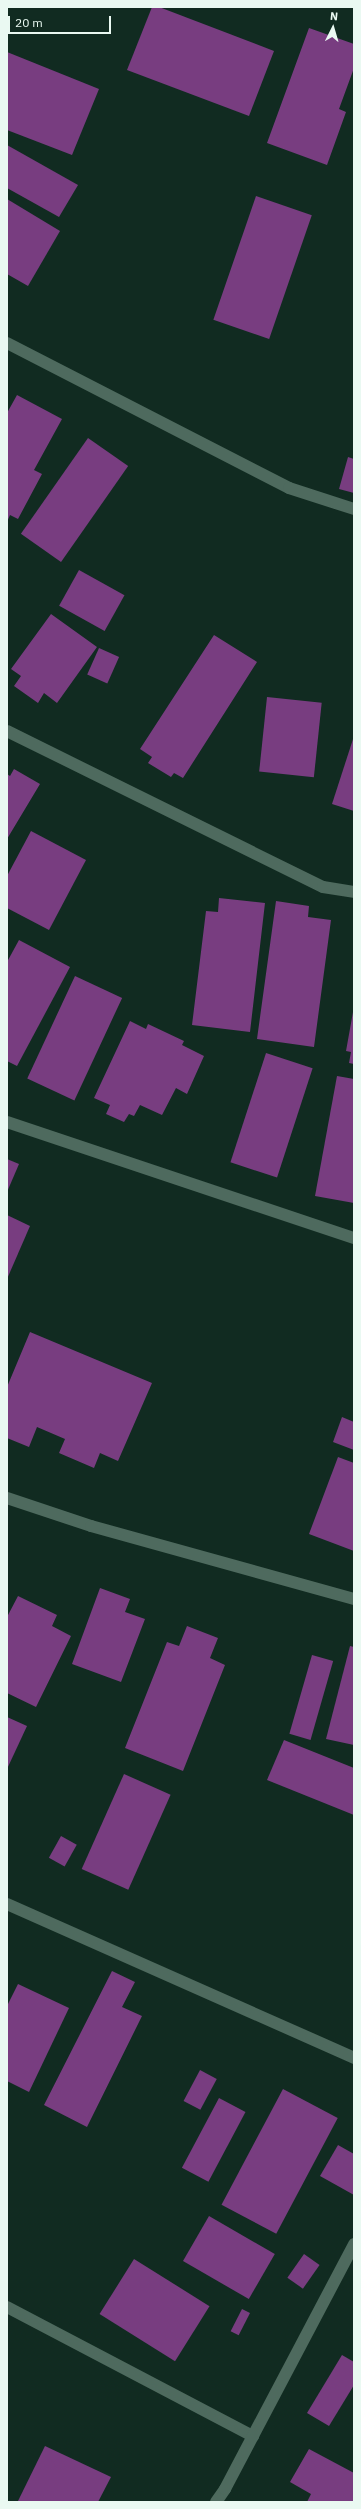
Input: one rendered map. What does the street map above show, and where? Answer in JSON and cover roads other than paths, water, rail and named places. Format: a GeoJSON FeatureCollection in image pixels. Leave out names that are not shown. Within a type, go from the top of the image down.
{"type":"FeatureCollection","features":[{"type":"Feature","properties":{"kind":"street"},"geometry":{"type":"LineString","coordinates":[[7,343],[289,488],[354,509]]}},
{"type":"Feature","properties":{"kind":"street"},"geometry":{"type":"LineString","coordinates":[[7,732],[323,887],[354,892]]}},
{"type":"Feature","properties":{"kind":"street"},"geometry":{"type":"LineString","coordinates":[[7,1122],[354,1238]]}},
{"type":"Feature","properties":{"kind":"street"},"geometry":{"type":"LineString","coordinates":[[7,1498],[92,1526],[354,1599]]}},
{"type":"Feature","properties":{"kind":"street"},"geometry":{"type":"LineString","coordinates":[[7,1904],[354,2058]]}},
{"type":"Feature","properties":{"kind":"street"},"geometry":{"type":"LineString","coordinates":[[216,2502],[253,2436],[354,2244]]}},
{"type":"Feature","properties":{"kind":"street"},"geometry":{"type":"LineString","coordinates":[[7,2307],[253,2436]]}}]}
